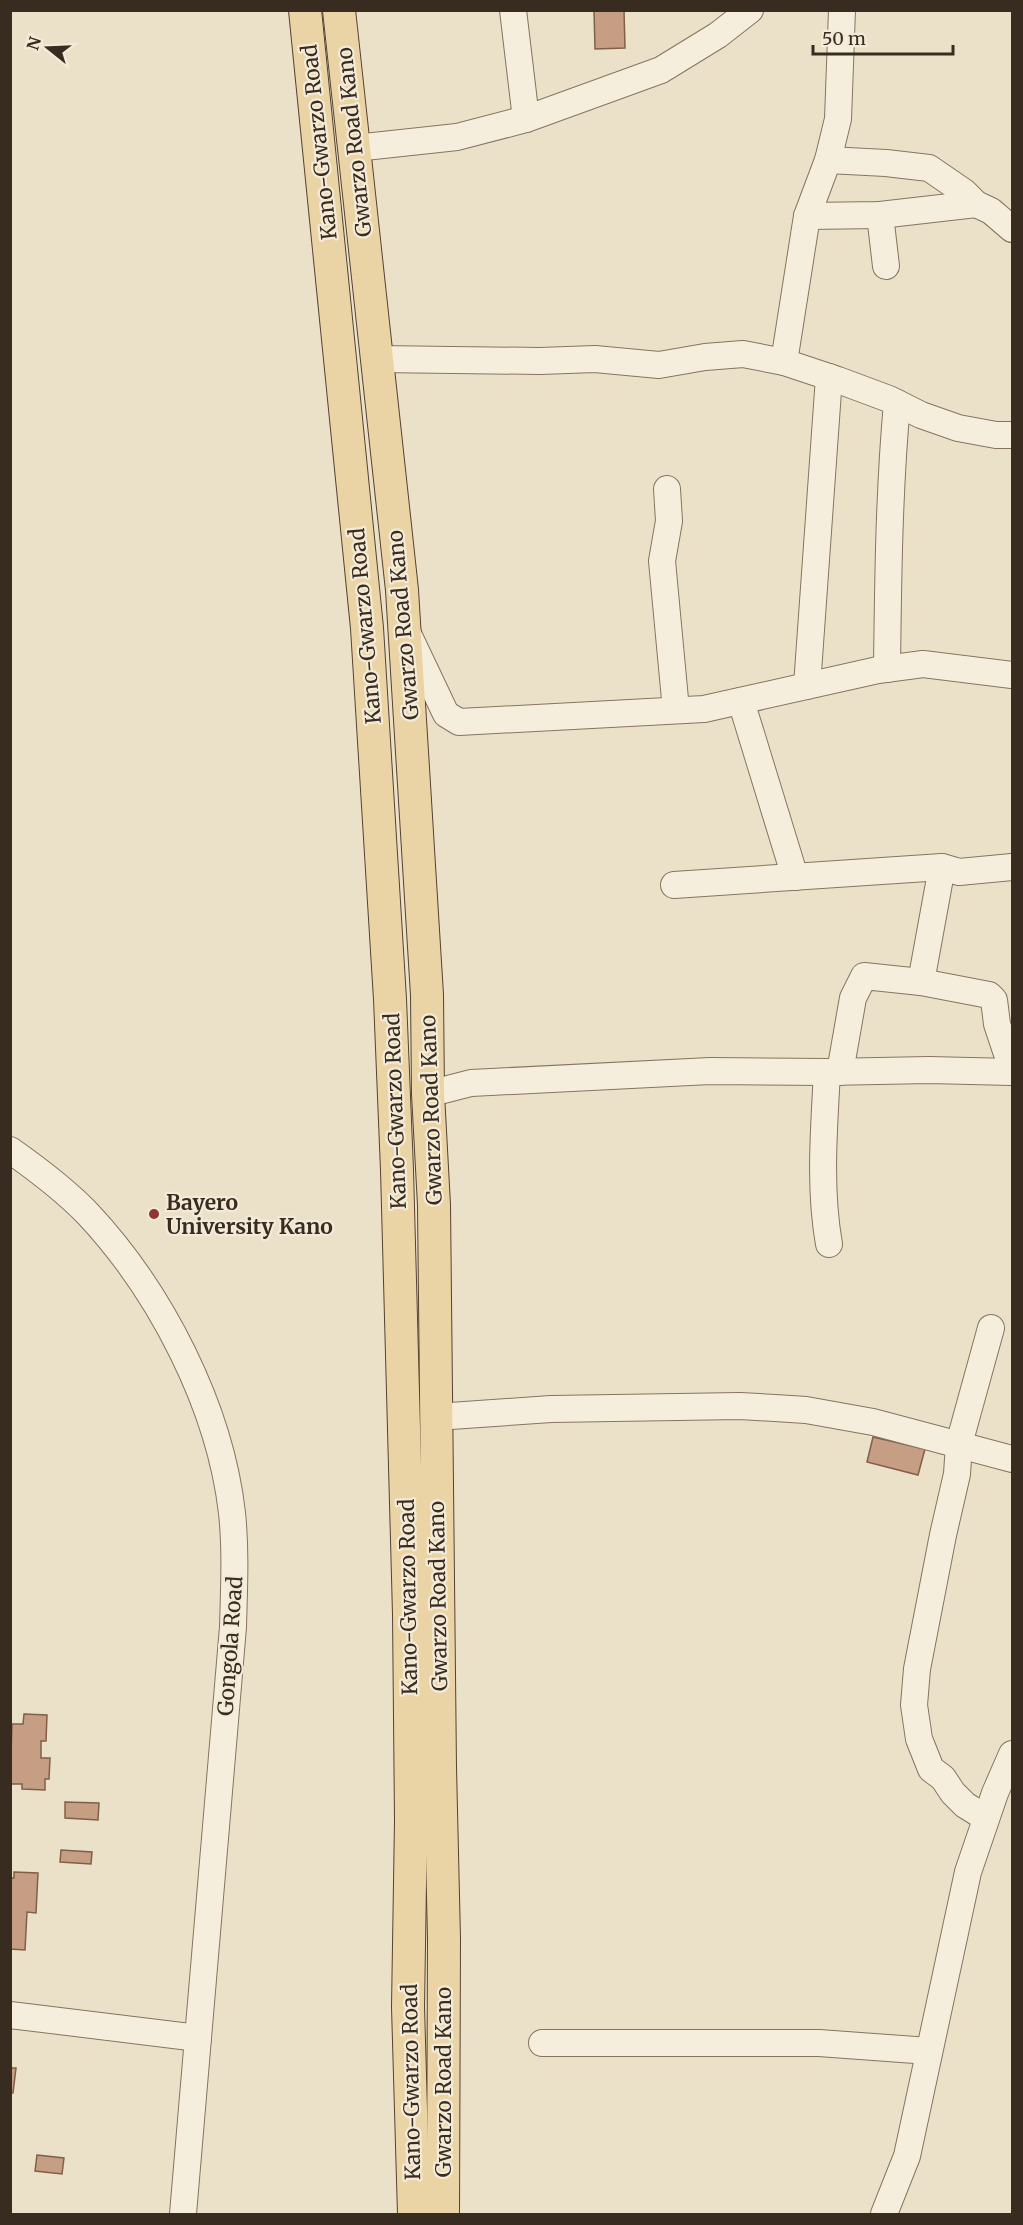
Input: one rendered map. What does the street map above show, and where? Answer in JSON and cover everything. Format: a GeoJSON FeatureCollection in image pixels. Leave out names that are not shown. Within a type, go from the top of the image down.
{"type":"FeatureCollection","features":[{"type":"Feature","properties":{"kind":"main road","name":"Kano-Gwarzo Road"},"geometry":{"type":"LineString","coordinates":[[305,10],[367,628],[391,1010],[398,1170],[409,1614],[411,1820],[408,2007],[414,2214]]}},
{"type":"Feature","properties":{"kind":"main road","name":"Gwarzo Road Kano"},"geometry":{"type":"LineString","coordinates":[[339,10],[405,628],[428,995],[428,1094],[434,1205],[444,1939],[443,2214]]}},
{"type":"Feature","properties":{"kind":"street"},"geometry":{"type":"LineString","coordinates":[[513,10],[526,119]]}},
{"type":"Feature","properties":{"kind":"street"},"geometry":{"type":"LineString","coordinates":[[355,148],[457,137],[526,119],[661,70],[718,35],[750,10]]}},
{"type":"Feature","properties":{"kind":"street"},"geometry":{"type":"LineString","coordinates":[[784,362],[807,216],[828,160],[838,118],[842,10]]}},
{"type":"Feature","properties":{"kind":"street"},"geometry":{"type":"LineString","coordinates":[[828,160],[929,168],[964,192],[976,204],[991,211],[1012,229]]}},
{"type":"Feature","properties":{"kind":"street"},"geometry":{"type":"LineString","coordinates":[[807,216],[880,215],[976,204]]}},
{"type":"Feature","properties":{"kind":"street"},"geometry":{"type":"LineString","coordinates":[[880,215],[886,266]]}},
{"type":"Feature","properties":{"kind":"street"},"geometry":{"type":"LineString","coordinates":[[377,359],[540,361],[595,359],[659,365],[705,357],[743,354],[784,362],[829,377],[958,428],[996,435],[1012,435]]}},
{"type":"Feature","properties":{"kind":"street"},"geometry":{"type":"LineString","coordinates":[[807,686],[829,377]]}},
{"type":"Feature","properties":{"kind":"street"},"geometry":{"type":"LineString","coordinates":[[887,669],[888,578],[897,403]]}},
{"type":"Feature","properties":{"kind":"street"},"geometry":{"type":"LineString","coordinates":[[667,489],[669,522],[662,561],[676,710]]}},
{"type":"Feature","properties":{"kind":"street"},"geometry":{"type":"LineString","coordinates":[[405,628],[446,714],[459,722],[704,709],[887,669],[923,664],[1012,675]]}},
{"type":"Feature","properties":{"kind":"street"},"geometry":{"type":"LineString","coordinates":[[741,700],[795,877]]}},
{"type":"Feature","properties":{"kind":"street"},"geometry":{"type":"LineString","coordinates":[[921,982],[942,867]]}},
{"type":"Feature","properties":{"kind":"street"},"geometry":{"type":"LineString","coordinates":[[674,885],[942,867],[959,872],[1012,867]]}},
{"type":"Feature","properties":{"kind":"street"},"geometry":{"type":"LineString","coordinates":[[428,1094],[471,1083],[710,1071],[834,1072],[1012,1070],[997,1024],[994,1000],[989,994],[921,982],[864,976],[853,998],[834,1072],[823,1146],[824,1198],[829,1244]]}},
{"type":"Feature","properties":{"kind":"street","name":"Gongola Road"},"geometry":{"type":"LineString","coordinates":[[10,1150],[38,1169],[87,1214],[140,1280],[164,1315],[205,1407],[224,1466],[232,1513],[235,1562],[233,1627],[183,2214]]}},
{"type":"Feature","properties":{"kind":"street"},"geometry":{"type":"LineString","coordinates":[[986,1818],[965,1805],[943,1778],[931,1769],[919,1739],[914,1705],[919,1657],[957,1474],[959,1444],[991,1328]]}},
{"type":"Feature","properties":{"kind":"street"},"geometry":{"type":"LineString","coordinates":[[436,1418],[551,1409],[740,1406],[806,1410],[873,1422],[1012,1459]]}},
{"type":"Feature","properties":{"kind":"street"},"geometry":{"type":"LineString","coordinates":[[887,2214],[907,2156],[968,1872],[994,1793],[1012,1754]]}},
{"type":"Feature","properties":{"kind":"street"},"geometry":{"type":"LineString","coordinates":[[10,2015],[198,2038]]}},
{"type":"Feature","properties":{"kind":"street"},"geometry":{"type":"LineString","coordinates":[[542,2043],[819,2043],[929,2050]]}},
{"type":"Feature","properties":{"kind":"building"},"geometry":{"type":"Polygon","coordinates":[[[594,10],[624,10],[625,48],[595,49],[594,10]]]}},
{"type":"Feature","properties":{"kind":"building"},"geometry":{"type":"Polygon","coordinates":[[[873,1437],[925,1449],[918,1475],[867,1462],[873,1437]]]}},
{"type":"Feature","properties":{"kind":"building"},"geometry":{"type":"Polygon","coordinates":[[[24,1714],[47,1715],[46,1741],[41,1741],[41,1758],[50,1758],[49,1779],[45,1779],[45,1790],[22,1789],[22,1784],[10,1784],[12,1724],[23,1724],[24,1714]]]}},
{"type":"Feature","properties":{"kind":"building"},"geometry":{"type":"Polygon","coordinates":[[[65,1802],[99,1803],[98,1820],[65,1818],[65,1802]]]}},
{"type":"Feature","properties":{"kind":"building"},"geometry":{"type":"Polygon","coordinates":[[[61,1850],[92,1852],[91,1864],[60,1862],[61,1850]]]}},
{"type":"Feature","properties":{"kind":"building"},"geometry":{"type":"Polygon","coordinates":[[[14,1872],[38,1873],[36,1913],[27,1912],[25,1950],[10,1949],[10,1878],[14,1878],[14,1872]]]}},
{"type":"Feature","properties":{"kind":"building"},"geometry":{"type":"Polygon","coordinates":[[[10,2068],[16,2068],[13,2093],[10,2093],[10,2068]]]}},
{"type":"Feature","properties":{"kind":"building"},"geometry":{"type":"Polygon","coordinates":[[[37,2155],[64,2158],[62,2174],[35,2171],[37,2155]]]}},
{"type":"Feature","properties":{"kind":"place","name":"Bayero University Kano"},"geometry":{"type":"Point","coordinates":[154,1214]}}]}
